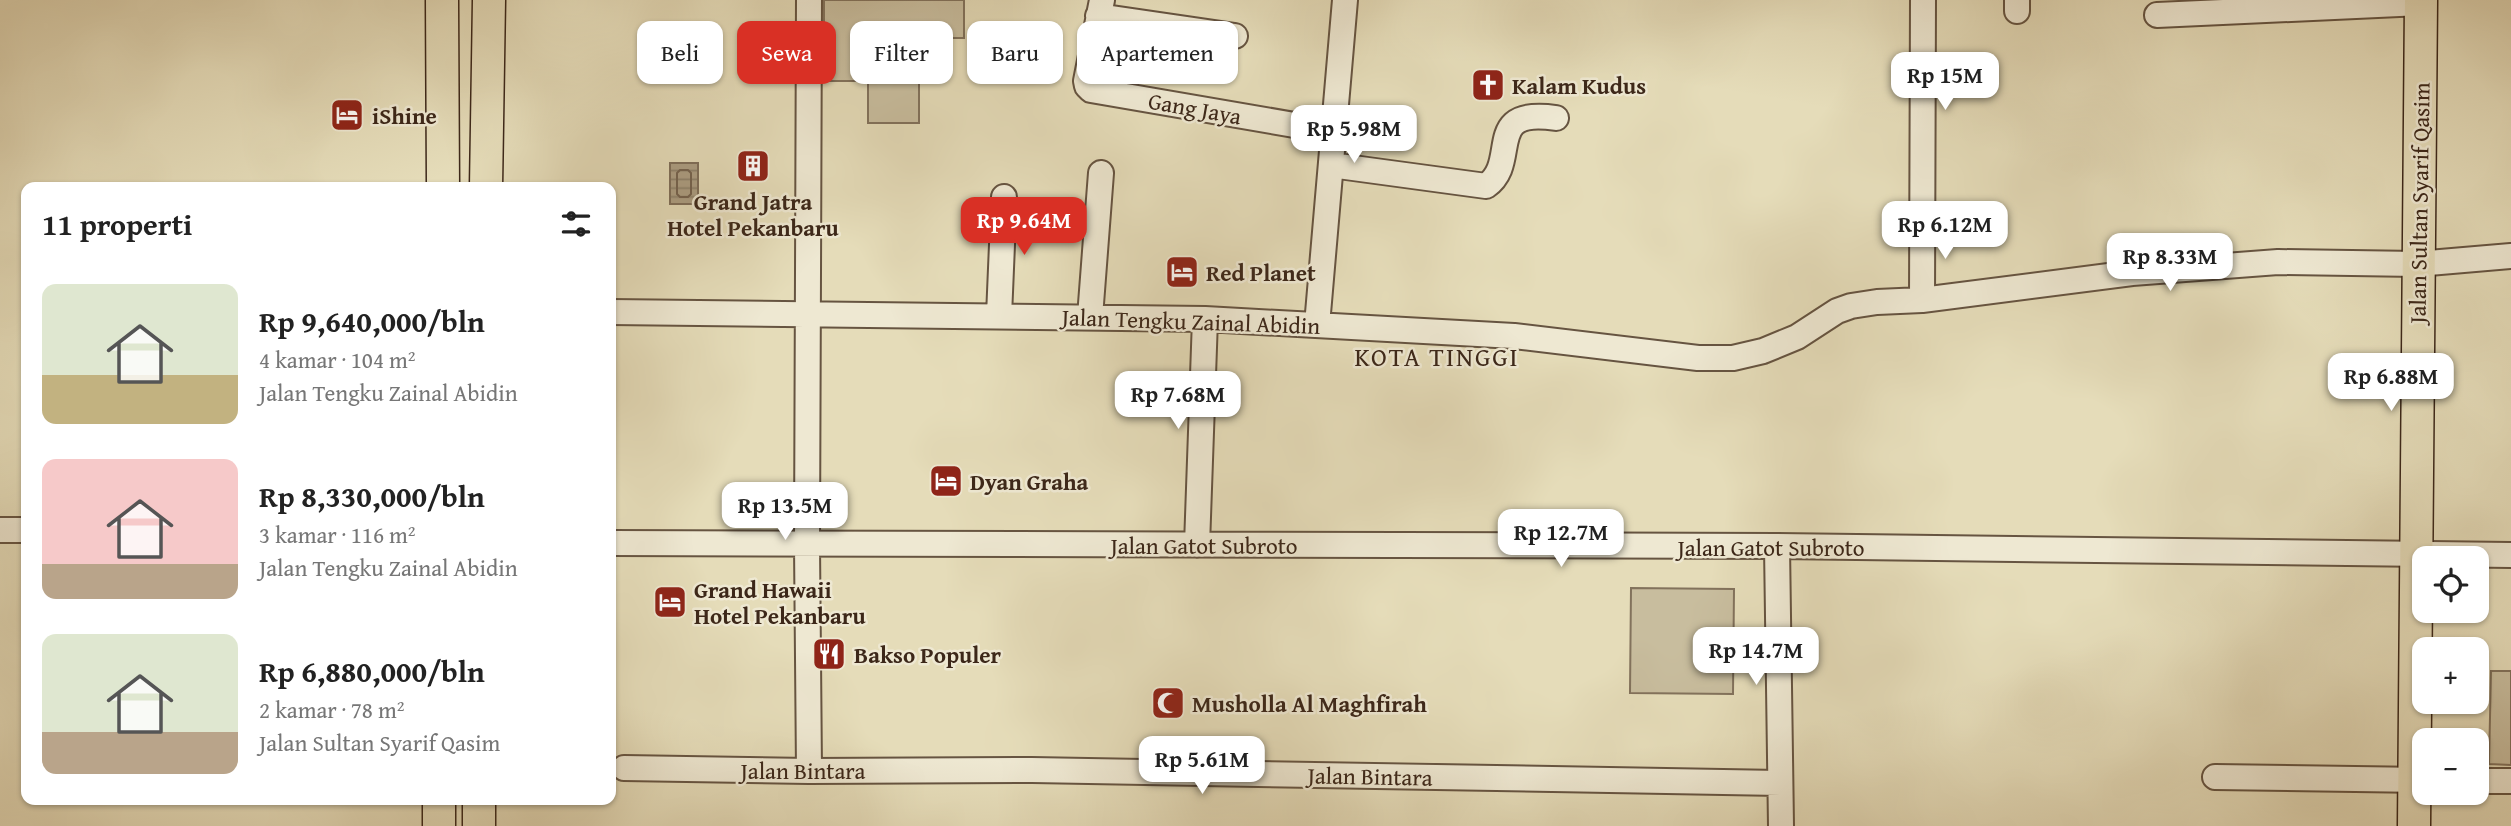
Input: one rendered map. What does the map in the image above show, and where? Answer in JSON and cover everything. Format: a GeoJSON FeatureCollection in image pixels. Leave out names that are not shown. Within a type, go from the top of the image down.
{"type":"FeatureCollection","features":[{"type":"Feature","properties":{"kind":"main road"},"geometry":{"type":"LineString","coordinates":[[442,0],[443,182]]}},
{"type":"Feature","properties":{"kind":"main road"},"geometry":{"type":"LineString","coordinates":[[486,182],[489,0]]}},
{"type":"Feature","properties":{"kind":"main road","name":"Jalan Sultan Syarif Qasim"},"geometry":{"type":"LineString","coordinates":[[2417,546],[2421,1]]}},
{"type":"Feature","properties":{"kind":"main road","name":"Jalan Sultan Syarif Qasim"},"geometry":{"type":"LineString","coordinates":[[2418,623],[2419,728]]}},
{"type":"Feature","properties":{"kind":"main road"},"geometry":{"type":"LineString","coordinates":[[439,805],[439,826]]}},
{"type":"Feature","properties":{"kind":"main road"},"geometry":{"type":"LineString","coordinates":[[479,805],[479,826]]}},
{"type":"Feature","properties":{"kind":"main road","name":"Jalan Sultan Syarif Qasim"},"geometry":{"type":"LineString","coordinates":[[2414,826],[2416,805]]}},
{"type":"Feature","properties":{"kind":"street"},"geometry":{"type":"LineString","coordinates":[[809,0],[807,545],[810,771]]}},
{"type":"Feature","properties":{"kind":"street"},"geometry":{"type":"LineString","coordinates":[[1317,326],[1345,0]]}},
{"type":"Feature","properties":{"kind":"street"},"geometry":{"type":"LineString","coordinates":[[1922,300],[1923,0]]}},
{"type":"Feature","properties":{"kind":"street"},"geometry":{"type":"LineString","coordinates":[[2157,15],[2421,1]]}},
{"type":"Feature","properties":{"kind":"street","name":"Gang Jaya"},"geometry":{"type":"LineString","coordinates":[[1163,21],[1100,8],[1086,79],[1087,86],[1091,90],[1335,132]]}},
{"type":"Feature","properties":{"kind":"street"},"geometry":{"type":"LineString","coordinates":[[1331,165],[1486,186],[1496,176],[1510,127],[1522,118],[1538,115],[1556,118]]}},
{"type":"Feature","properties":{"kind":"street"},"geometry":{"type":"LineString","coordinates":[[1090,317],[1101,173]]}},
{"type":"Feature","properties":{"kind":"street"},"geometry":{"type":"LineString","coordinates":[[999,316],[1004,197]]}},
{"type":"Feature","properties":{"kind":"street","name":"Jalan Tengku Zainal Abidin"},"geometry":{"type":"LineString","coordinates":[[616,313],[1205,318],[1514,336],[1698,358],[1733,358],[1763,351],[1797,337],[1837,311],[1851,306],[1922,300],[2132,273],[2278,262],[2417,264],[2511,256]]}},
{"type":"Feature","properties":{"kind":"street"},"geometry":{"type":"LineString","coordinates":[[1197,545],[1205,318]]}},
{"type":"Feature","properties":{"kind":"street"},"geometry":{"type":"LineString","coordinates":[[0,530],[21,530]]}},
{"type":"Feature","properties":{"kind":"street","name":"Jalan Gatot Subroto"},"geometry":{"type":"LineString","coordinates":[[616,543],[1777,546],[2412,555]]}},
{"type":"Feature","properties":{"kind":"street"},"geometry":{"type":"LineString","coordinates":[[1777,546],[1781,826]]}},
{"type":"Feature","properties":{"kind":"street","name":"Jalan Gatot Subroto"},"geometry":{"type":"LineString","coordinates":[[2489,555],[2511,555]]}},
{"type":"Feature","properties":{"kind":"street","name":"Jalan Bintara"},"geometry":{"type":"LineString","coordinates":[[624,768],[1032,770],[1780,783]]}},
{"type":"Feature","properties":{"kind":"street"},"geometry":{"type":"LineString","coordinates":[[2215,777],[2412,780]]}},
{"type":"Feature","properties":{"kind":"street"},"geometry":{"type":"LineString","coordinates":[[2489,781],[2511,781]]}},
{"type":"Feature","properties":{"kind":"shaded area"},"geometry":{"type":"Polygon","coordinates":[[[824,0],[964,0],[964,38],[953,38],[953,21],[850,21],[850,81],[836,81],[836,21],[824,21],[824,0]]]}},
{"type":"Feature","properties":{"kind":"shaded area"},"geometry":{"type":"Polygon","coordinates":[[[868,84],[919,84],[919,123],[868,123],[868,84]]]}},
{"type":"Feature","properties":{"kind":"shaded area"},"geometry":{"type":"Polygon","coordinates":[[[1631,588],[1734,589],[1733,694],[1630,693],[1631,588]]]}},
{"type":"Feature","properties":{"kind":"shaded area"},"geometry":{"type":"Polygon","coordinates":[[[2491,671],[2511,671],[2511,765],[2489,764],[2491,671]]]}},
{"type":"Feature","properties":{"kind":"water"},"geometry":{"type":"Polygon","coordinates":[[[670,163],[698,163],[698,204],[670,204],[670,163]]]}},
{"type":"Feature","properties":{"kind":"place","name":"Kalam Kudus"},"geometry":{"type":"Point","coordinates":[1488,85]}},
{"type":"Feature","properties":{"kind":"place","name":"iShine"},"geometry":{"type":"Point","coordinates":[347,115]}},
{"type":"Feature","properties":{"kind":"place","name":"Grand Jatra Hotel Pekanbaru"},"geometry":{"type":"Point","coordinates":[753,166]}},
{"type":"Feature","properties":{"kind":"place","name":"Red Planet"},"geometry":{"type":"Point","coordinates":[1182,272]}},
{"type":"Feature","properties":{"kind":"place","name":"Dyan Graha"},"geometry":{"type":"Point","coordinates":[946,481]}},
{"type":"Feature","properties":{"kind":"place","name":"Grand Hawaii Hotel Pekanbaru"},"geometry":{"type":"Point","coordinates":[670,602]}},
{"type":"Feature","properties":{"kind":"place","name":"Bakso Populer"},"geometry":{"type":"Point","coordinates":[829,654]}},
{"type":"Feature","properties":{"kind":"place","name":"Musholla Al Maghfirah"},"geometry":{"type":"Point","coordinates":[1168,703]}},
{"type":"Feature","properties":{"kind":"district","name":"KOTA TINGGI"},"geometry":{"type":"Point","coordinates":[1437,356]}}]}
